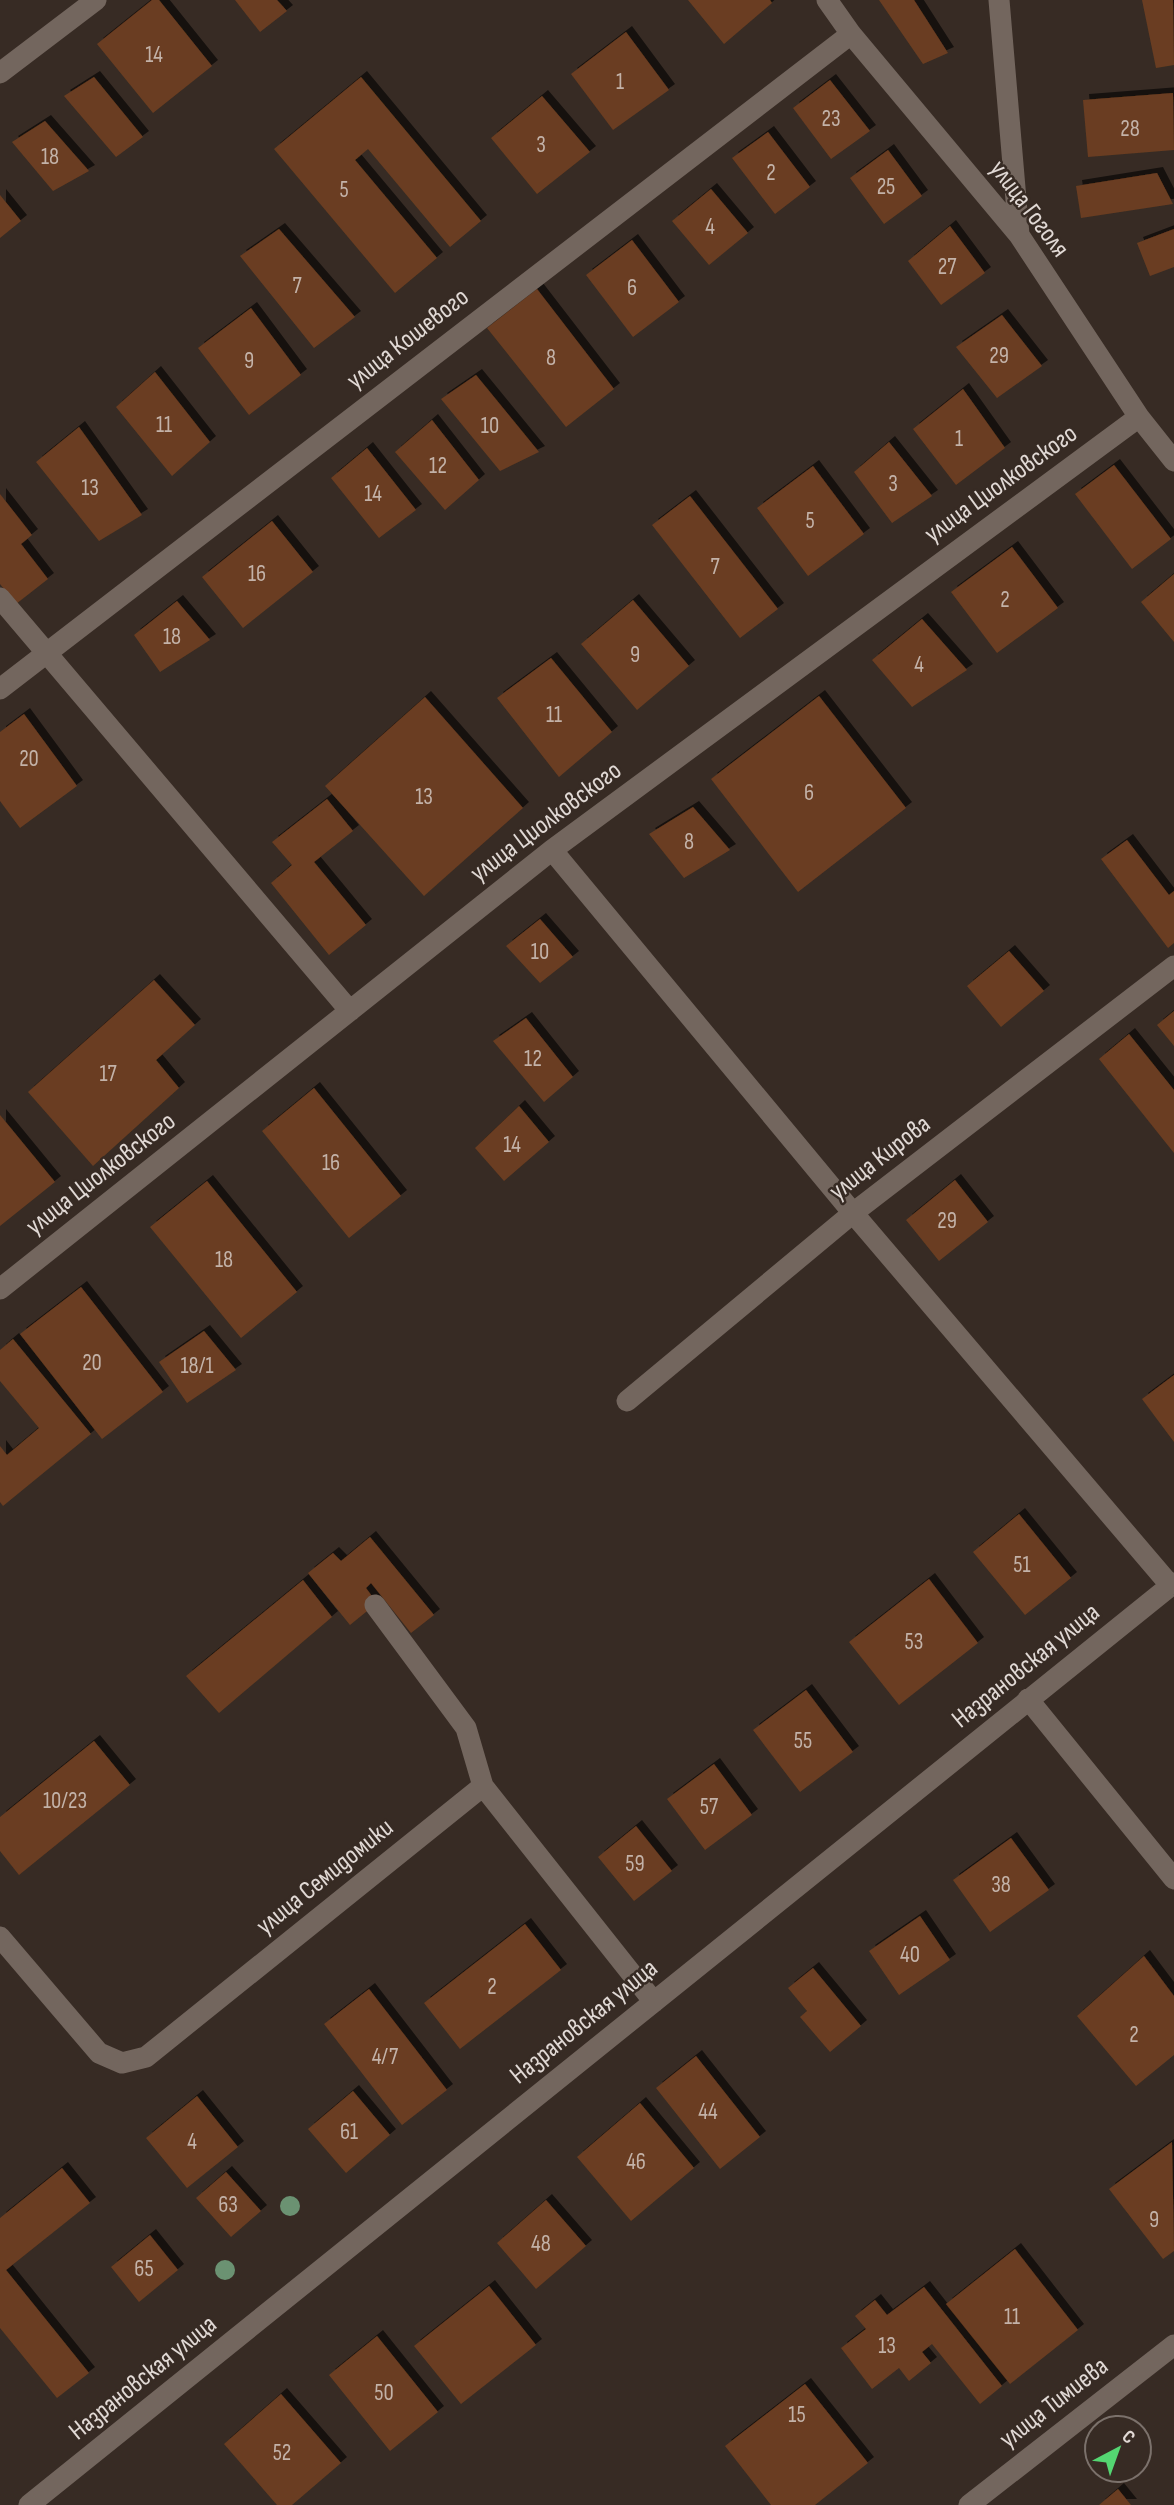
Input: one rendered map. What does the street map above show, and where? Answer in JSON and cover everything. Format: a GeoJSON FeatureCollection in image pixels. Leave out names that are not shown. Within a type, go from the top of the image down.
{"type":"FeatureCollection","features":[{"type":"Feature","properties":{"kind":"street"},"geometry":{"type":"LineString","coordinates":[[0,73],[96,0]]}},
{"type":"Feature","properties":{"kind":"street","name":"улица Гоголя"},"geometry":{"type":"LineString","coordinates":[[828,0],[850,34],[1019,235],[1139,416],[1174,461]]}},
{"type":"Feature","properties":{"kind":"street"},"geometry":{"type":"LineString","coordinates":[[999,0],[1019,235]]}},
{"type":"Feature","properties":{"kind":"street","name":"улица Кошевого"},"geometry":{"type":"LineString","coordinates":[[0,689],[850,34]]}},
{"type":"Feature","properties":{"kind":"street","name":"улица Циолковского"},"geometry":{"type":"LineString","coordinates":[[0,1289],[552,850],[1139,416]]}},
{"type":"Feature","properties":{"kind":"street"},"geometry":{"type":"LineString","coordinates":[[0,598],[350,1011]]}},
{"type":"Feature","properties":{"kind":"street"},"geometry":{"type":"LineString","coordinates":[[552,850],[853,1213],[1172,1584]]}},
{"type":"Feature","properties":{"kind":"street","name":"улица Кирова"},"geometry":{"type":"LineString","coordinates":[[627,1401],[853,1213],[1174,966]]}},
{"type":"Feature","properties":{"kind":"street","name":"Назрановская улица"},"geometry":{"type":"LineString","coordinates":[[29,2505],[1172,1584]]}},
{"type":"Feature","properties":{"kind":"street"},"geometry":{"type":"LineString","coordinates":[[375,1605],[466,1728],[483,1786],[654,2002]]}},
{"type":"Feature","properties":{"kind":"street"},"geometry":{"type":"LineString","coordinates":[[1028,1699],[1174,1879]]}},
{"type":"Feature","properties":{"kind":"street","name":"улица Семидомики"},"geometry":{"type":"LineString","coordinates":[[0,1937],[99,2053],[122,2063],[146,2057],[483,1786]]}},
{"type":"Feature","properties":{"kind":"street","name":"улица Тимиева"},"geometry":{"type":"LineString","coordinates":[[969,2505],[1174,2345]]}},
{"type":"Feature","properties":{"kind":"building"},"geometry":{"type":"Polygon","coordinates":[[[152,0],[159,0],[212,66],[153,113],[97,44],[152,0]]]}},
{"type":"Feature","properties":{"kind":"building"},"geometry":{"type":"Polygon","coordinates":[[[235,0],[277,0],[287,11],[260,32],[235,0]]]}},
{"type":"Feature","properties":{"kind":"building"},"geometry":{"type":"Polygon","coordinates":[[[688,0],[770,0],[772,3],[724,44],[688,0]]]}},
{"type":"Feature","properties":{"kind":"building"},"geometry":{"type":"Polygon","coordinates":[[[879,0],[914,0],[948,53],[923,64],[879,0]]]}},
{"type":"Feature","properties":{"kind":"building"},"geometry":{"type":"Polygon","coordinates":[[[1142,0],[1173,0],[1174,65],[1156,68],[1142,0]]]}},
{"type":"Feature","properties":{"kind":"building"},"geometry":{"type":"Polygon","coordinates":[[[626,32],[669,90],[613,130],[571,74],[626,32]]]}},
{"type":"Feature","properties":{"kind":"building"},"geometry":{"type":"Polygon","coordinates":[[[94,77],[143,137],[116,157],[64,96],[94,77]]]}},
{"type":"Feature","properties":{"kind":"building"},"geometry":{"type":"Polygon","coordinates":[[[361,77],[481,221],[450,247],[368,149],[355,160],[437,258],[395,293],[274,149],[361,77]]]}},
{"type":"Feature","properties":{"kind":"building"},"geometry":{"type":"Polygon","coordinates":[[[830,80],[870,131],[831,159],[793,108],[830,80]]]}},
{"type":"Feature","properties":{"kind":"building"},"geometry":{"type":"Polygon","coordinates":[[[1173,93],[1174,150],[1088,157],[1083,100],[1173,93]]]}},
{"type":"Feature","properties":{"kind":"building"},"geometry":{"type":"Polygon","coordinates":[[[542,96],[590,152],[537,194],[491,138],[542,96]]]}},
{"type":"Feature","properties":{"kind":"building"},"geometry":{"type":"Polygon","coordinates":[[[45,121],[89,171],[53,191],[12,142],[45,121]]]}},
{"type":"Feature","properties":{"kind":"building"},"geometry":{"type":"Polygon","coordinates":[[[768,132],[810,187],[775,214],[732,158],[768,132]]]}},
{"type":"Feature","properties":{"kind":"building"},"geometry":{"type":"Polygon","coordinates":[[[888,150],[922,196],[884,224],[850,178],[888,150]]]}},
{"type":"Feature","properties":{"kind":"building"},"geometry":{"type":"Polygon","coordinates":[[[1157,173],[1173,204],[1081,218],[1076,186],[1157,173]]]}},
{"type":"Feature","properties":{"kind":"building"},"geometry":{"type":"Polygon","coordinates":[[[711,189],[748,233],[709,265],[672,221],[711,189]]]}},
{"type":"Feature","properties":{"kind":"building"},"geometry":{"type":"Polygon","coordinates":[[[0,195],[21,221],[0,238],[0,195]]]}},
{"type":"Feature","properties":{"kind":"building"},"geometry":{"type":"Polygon","coordinates":[[[950,226],[985,273],[941,305],[908,261],[950,226]]]}},
{"type":"Feature","properties":{"kind":"building"},"geometry":{"type":"Polygon","coordinates":[[[279,229],[355,317],[314,348],[240,256],[279,229]]]}},
{"type":"Feature","properties":{"kind":"building"},"geometry":{"type":"Polygon","coordinates":[[[1174,229],[1174,267],[1150,276],[1137,243],[1174,229]]]}},
{"type":"Feature","properties":{"kind":"building"},"geometry":{"type":"Polygon","coordinates":[[[632,240],[679,302],[633,337],[586,275],[632,240]]]}},
{"type":"Feature","properties":{"kind":"building"},"geometry":{"type":"Polygon","coordinates":[[[537,289],[614,389],[566,427],[487,328],[537,289]]]}},
{"type":"Feature","properties":{"kind":"building"},"geometry":{"type":"Polygon","coordinates":[[[251,308],[301,375],[249,415],[198,348],[251,308]]]}},
{"type":"Feature","properties":{"kind":"building"},"geometry":{"type":"Polygon","coordinates":[[[1002,315],[1042,366],[997,398],[956,347],[1002,315]]]}},
{"type":"Feature","properties":{"kind":"building"},"geometry":{"type":"Polygon","coordinates":[[[155,372],[210,442],[172,476],[116,407],[155,372]]]}},
{"type":"Feature","properties":{"kind":"building"},"geometry":{"type":"Polygon","coordinates":[[[476,375],[539,452],[500,471],[441,399],[476,375]]]}},
{"type":"Feature","properties":{"kind":"building"},"geometry":{"type":"Polygon","coordinates":[[[963,389],[1005,448],[956,485],[913,429],[963,389]]]}},
{"type":"Feature","properties":{"kind":"building"},"geometry":{"type":"Polygon","coordinates":[[[432,420],[479,480],[445,510],[395,452],[432,420]]]}},
{"type":"Feature","properties":{"kind":"building"},"geometry":{"type":"Polygon","coordinates":[[[79,427],[142,515],[99,541],[36,462],[79,427]]]}},
{"type":"Feature","properties":{"kind":"building"},"geometry":{"type":"Polygon","coordinates":[[[889,442],[932,496],[892,523],[854,472],[889,442]]]}},
{"type":"Feature","properties":{"kind":"building"},"geometry":{"type":"Polygon","coordinates":[[[367,448],[416,510],[379,538],[331,478],[367,448]]]}},
{"type":"Feature","properties":{"kind":"building"},"geometry":{"type":"Polygon","coordinates":[[[1114,465],[1171,539],[1132,569],[1075,494],[1114,465]]]}},
{"type":"Feature","properties":{"kind":"building"},"geometry":{"type":"Polygon","coordinates":[[[813,466],[864,534],[808,576],[757,508],[813,466]]]}},
{"type":"Feature","properties":{"kind":"building"},"geometry":{"type":"Polygon","coordinates":[[[0,494],[32,535],[21,544],[48,579],[16,604],[0,584],[0,494]]]}},
{"type":"Feature","properties":{"kind":"building"},"geometry":{"type":"Polygon","coordinates":[[[690,496],[778,609],[740,638],[652,525],[690,496]]]}},
{"type":"Feature","properties":{"kind":"building"},"geometry":{"type":"Polygon","coordinates":[[[272,521],[313,572],[243,628],[202,577],[272,521]]]}},
{"type":"Feature","properties":{"kind":"building"},"geometry":{"type":"Polygon","coordinates":[[[1012,547],[1058,608],[997,653],[951,592],[1012,547]]]}},
{"type":"Feature","properties":{"kind":"building"},"geometry":{"type":"Polygon","coordinates":[[[1174,574],[1174,642],[1141,602],[1174,574]]]}},
{"type":"Feature","properties":{"kind":"building"},"geometry":{"type":"Polygon","coordinates":[[[633,600],[689,666],[637,710],[581,644],[633,600]]]}},
{"type":"Feature","properties":{"kind":"building"},"geometry":{"type":"Polygon","coordinates":[[[177,601],[210,640],[160,672],[134,635],[177,601]]]}},
{"type":"Feature","properties":{"kind":"building"},"geometry":{"type":"Polygon","coordinates":[[[922,619],[967,670],[912,707],[872,660],[922,619]]]}},
{"type":"Feature","properties":{"kind":"building"},"geometry":{"type":"Polygon","coordinates":[[[551,658],[612,732],[559,777],[497,698],[551,658]]]}},
{"type":"Feature","properties":{"kind":"building"},"geometry":{"type":"Polygon","coordinates":[[[819,696],[906,808],[798,892],[711,779],[819,696]]]}},
{"type":"Feature","properties":{"kind":"building"},"geometry":{"type":"Polygon","coordinates":[[[425,697],[523,808],[424,896],[325,786],[425,697]]]}},
{"type":"Feature","properties":{"kind":"building"},"geometry":{"type":"Polygon","coordinates":[[[24,714],[77,786],[20,828],[0,801],[0,732],[24,714]]]}},
{"type":"Feature","properties":{"kind":"building"},"geometry":{"type":"Polygon","coordinates":[[[327,799],[353,831],[314,862],[366,925],[329,955],[271,883],[292,865],[272,842],[327,799]]]}},
{"type":"Feature","properties":{"kind":"building"},"geometry":{"type":"Polygon","coordinates":[[[693,807],[730,850],[684,878],[649,834],[693,807]]]}},
{"type":"Feature","properties":{"kind":"building"},"geometry":{"type":"Polygon","coordinates":[[[1127,840],[1169,895],[1174,891],[1174,943],[1168,948],[1101,859],[1127,840]]]}},
{"type":"Feature","properties":{"kind":"building"},"geometry":{"type":"Polygon","coordinates":[[[540,919],[573,957],[540,983],[506,946],[540,919]]]}},
{"type":"Feature","properties":{"kind":"building"},"geometry":{"type":"Polygon","coordinates":[[[1009,951],[1044,991],[1001,1027],[967,986],[1009,951]]]}},
{"type":"Feature","properties":{"kind":"building"},"geometry":{"type":"Polygon","coordinates":[[[154,980],[195,1025],[156,1060],[179,1088],[93,1166],[28,1092],[154,980]]]}},
{"type":"Feature","properties":{"kind":"building"},"geometry":{"type":"Polygon","coordinates":[[[1174,1011],[1174,1046],[1157,1025],[1174,1011]]]}},
{"type":"Feature","properties":{"kind":"building"},"geometry":{"type":"Polygon","coordinates":[[[526,1018],[573,1077],[544,1102],[493,1041],[526,1018]]]}},
{"type":"Feature","properties":{"kind":"building"},"geometry":{"type":"Polygon","coordinates":[[[1129,1034],[1174,1090],[1174,1153],[1099,1059],[1129,1034]]]}},
{"type":"Feature","properties":{"kind":"building"},"geometry":{"type":"Polygon","coordinates":[[[314,1088],[401,1196],[349,1238],[262,1131],[314,1088]]]}},
{"type":"Feature","properties":{"kind":"building"},"geometry":{"type":"Polygon","coordinates":[[[519,1106],[549,1142],[504,1181],[475,1148],[519,1106]]]}},
{"type":"Feature","properties":{"kind":"building"},"geometry":{"type":"Polygon","coordinates":[[[0,1115],[55,1182],[0,1226],[0,1115]]]}},
{"type":"Feature","properties":{"kind":"building"},"geometry":{"type":"Polygon","coordinates":[[[955,1180],[988,1222],[939,1261],[906,1220],[955,1180]]]}},
{"type":"Feature","properties":{"kind":"building"},"geometry":{"type":"Polygon","coordinates":[[[207,1181],[297,1292],[241,1338],[150,1227],[207,1181]]]}},
{"type":"Feature","properties":{"kind":"building"},"geometry":{"type":"Polygon","coordinates":[[[81,1287],[163,1392],[102,1439],[20,1334],[81,1287]]]}},
{"type":"Feature","properties":{"kind":"building"},"geometry":{"type":"Polygon","coordinates":[[[204,1331],[236,1370],[187,1403],[159,1362],[204,1331]]]}},
{"type":"Feature","properties":{"kind":"building"},"geometry":{"type":"Polygon","coordinates":[[[13,1339],[91,1434],[3,1506],[0,1502],[0,1446],[7,1455],[39,1428],[0,1381],[0,1350],[13,1339]]]}},
{"type":"Feature","properties":{"kind":"building"},"geometry":{"type":"Polygon","coordinates":[[[1174,1375],[1174,1442],[1142,1399],[1174,1375]]]}},
{"type":"Feature","properties":{"kind":"building"},"geometry":{"type":"Polygon","coordinates":[[[1019,1514],[1071,1578],[1025,1615],[973,1552],[1019,1514]]]}},
{"type":"Feature","properties":{"kind":"building"},"geometry":{"type":"Polygon","coordinates":[[[370,1537],[434,1615],[411,1633],[371,1583],[366,1588],[377,1603],[350,1625],[308,1573],[333,1553],[341,1561],[370,1537]]]}},
{"type":"Feature","properties":{"kind":"building"},"geometry":{"type":"Polygon","coordinates":[[[929,1579],[978,1643],[899,1705],[849,1642],[929,1579]]]}},
{"type":"Feature","properties":{"kind":"building"},"geometry":{"type":"Polygon","coordinates":[[[303,1580],[332,1617],[219,1713],[186,1676],[303,1580]]]}},
{"type":"Feature","properties":{"kind":"building"},"geometry":{"type":"Polygon","coordinates":[[[806,1690],[853,1752],[800,1792],[753,1730],[806,1690]]]}},
{"type":"Feature","properties":{"kind":"building"},"geometry":{"type":"Polygon","coordinates":[[[94,1741],[130,1785],[19,1875],[0,1851],[0,1817],[94,1741]]]}},
{"type":"Feature","properties":{"kind":"building"},"geometry":{"type":"Polygon","coordinates":[[[714,1764],[752,1815],[705,1850],[667,1799],[714,1764]]]}},
{"type":"Feature","properties":{"kind":"building"},"geometry":{"type":"Polygon","coordinates":[[[636,1826],[672,1871],[634,1901],[598,1857],[636,1826]]]}},
{"type":"Feature","properties":{"kind":"building"},"geometry":{"type":"Polygon","coordinates":[[[1011,1838],[1049,1890],[990,1932],[953,1880],[1011,1838]]]}},
{"type":"Feature","properties":{"kind":"building"},"geometry":{"type":"Polygon","coordinates":[[[920,1916],[950,1960],[899,1995],[869,1951],[920,1916]]]}},
{"type":"Feature","properties":{"kind":"building"},"geometry":{"type":"Polygon","coordinates":[[[525,1924],[561,1970],[460,2049],[424,2003],[525,1924]]]}},
{"type":"Feature","properties":{"kind":"building"},"geometry":{"type":"Polygon","coordinates":[[[1144,1956],[1174,1996],[1174,2055],[1136,2086],[1077,2016],[1144,1956]]]}},
{"type":"Feature","properties":{"kind":"building"},"geometry":{"type":"Polygon","coordinates":[[[813,1968],[861,2026],[830,2052],[800,2017],[807,2011],[788,1988],[813,1968]]]}},
{"type":"Feature","properties":{"kind":"building"},"geometry":{"type":"Polygon","coordinates":[[[369,1989],[447,2090],[402,2125],[324,2024],[369,1989]]]}},
{"type":"Feature","properties":{"kind":"building"},"geometry":{"type":"Polygon","coordinates":[[[696,2056],[760,2137],[720,2169],[656,2088],[696,2056]]]}},
{"type":"Feature","properties":{"kind":"building"},"geometry":{"type":"Polygon","coordinates":[[[353,2091],[390,2135],[346,2173],[308,2129],[353,2091]]]}},
{"type":"Feature","properties":{"kind":"building"},"geometry":{"type":"Polygon","coordinates":[[[197,2096],[238,2147],[187,2188],[146,2138],[197,2096]]]}},
{"type":"Feature","properties":{"kind":"building"},"geometry":{"type":"Polygon","coordinates":[[[640,2103],[694,2168],[631,2221],[577,2157],[640,2103]]]}},
{"type":"Feature","properties":{"kind":"building"},"geometry":{"type":"Polygon","coordinates":[[[1172,2142],[1174,2251],[1163,2259],[1109,2189],[1172,2142]]]}},
{"type":"Feature","properties":{"kind":"building"},"geometry":{"type":"Polygon","coordinates":[[[62,2168],[90,2203],[6,2270],[89,2373],[57,2398],[0,2328],[0,2218],[62,2168]]]}},
{"type":"Feature","properties":{"kind":"building"},"geometry":{"type":"Polygon","coordinates":[[[226,2172],[261,2211],[231,2237],[196,2198],[226,2172]]]}},
{"type":"Feature","properties":{"kind":"building"},"geometry":{"type":"Polygon","coordinates":[[[546,2200],[586,2246],[536,2289],[497,2243],[546,2200]]]}},
{"type":"Feature","properties":{"kind":"building"},"geometry":{"type":"Polygon","coordinates":[[[150,2235],[178,2270],[139,2302],[111,2267],[150,2235]]]}},
{"type":"Feature","properties":{"kind":"building"},"geometry":{"type":"Polygon","coordinates":[[[1015,2249],[1078,2330],[1010,2384],[946,2304],[1015,2249]]]}},
{"type":"Feature","properties":{"kind":"building"},"geometry":{"type":"Polygon","coordinates":[[[489,2286],[536,2345],[461,2404],[414,2346],[489,2286]]]}},
{"type":"Feature","properties":{"kind":"building"},"geometry":{"type":"Polygon","coordinates":[[[924,2287],[1002,2386],[980,2404],[932,2344],[922,2352],[931,2363],[909,2381],[899,2368],[872,2389],[841,2348],[866,2329],[855,2316],[875,2300],[887,2315],[924,2287]]]}},
{"type":"Feature","properties":{"kind":"building"},"geometry":{"type":"Polygon","coordinates":[[[377,2336],[438,2412],[390,2451],[329,2375],[377,2336]]]}},
{"type":"Feature","properties":{"kind":"building"},"geometry":{"type":"Polygon","coordinates":[[[805,2384],[868,2463],[815,2505],[771,2505],[725,2446],[805,2384]]]}},
{"type":"Feature","properties":{"kind":"building"},"geometry":{"type":"Polygon","coordinates":[[[281,2394],[341,2463],[292,2505],[277,2505],[224,2444],[281,2394]]]}},
{"type":"Feature","properties":{"kind":"building"},"geometry":{"type":"Polygon","coordinates":[[[1118,2489],[1131,2505],[1099,2505],[1118,2489]]]}}]}
